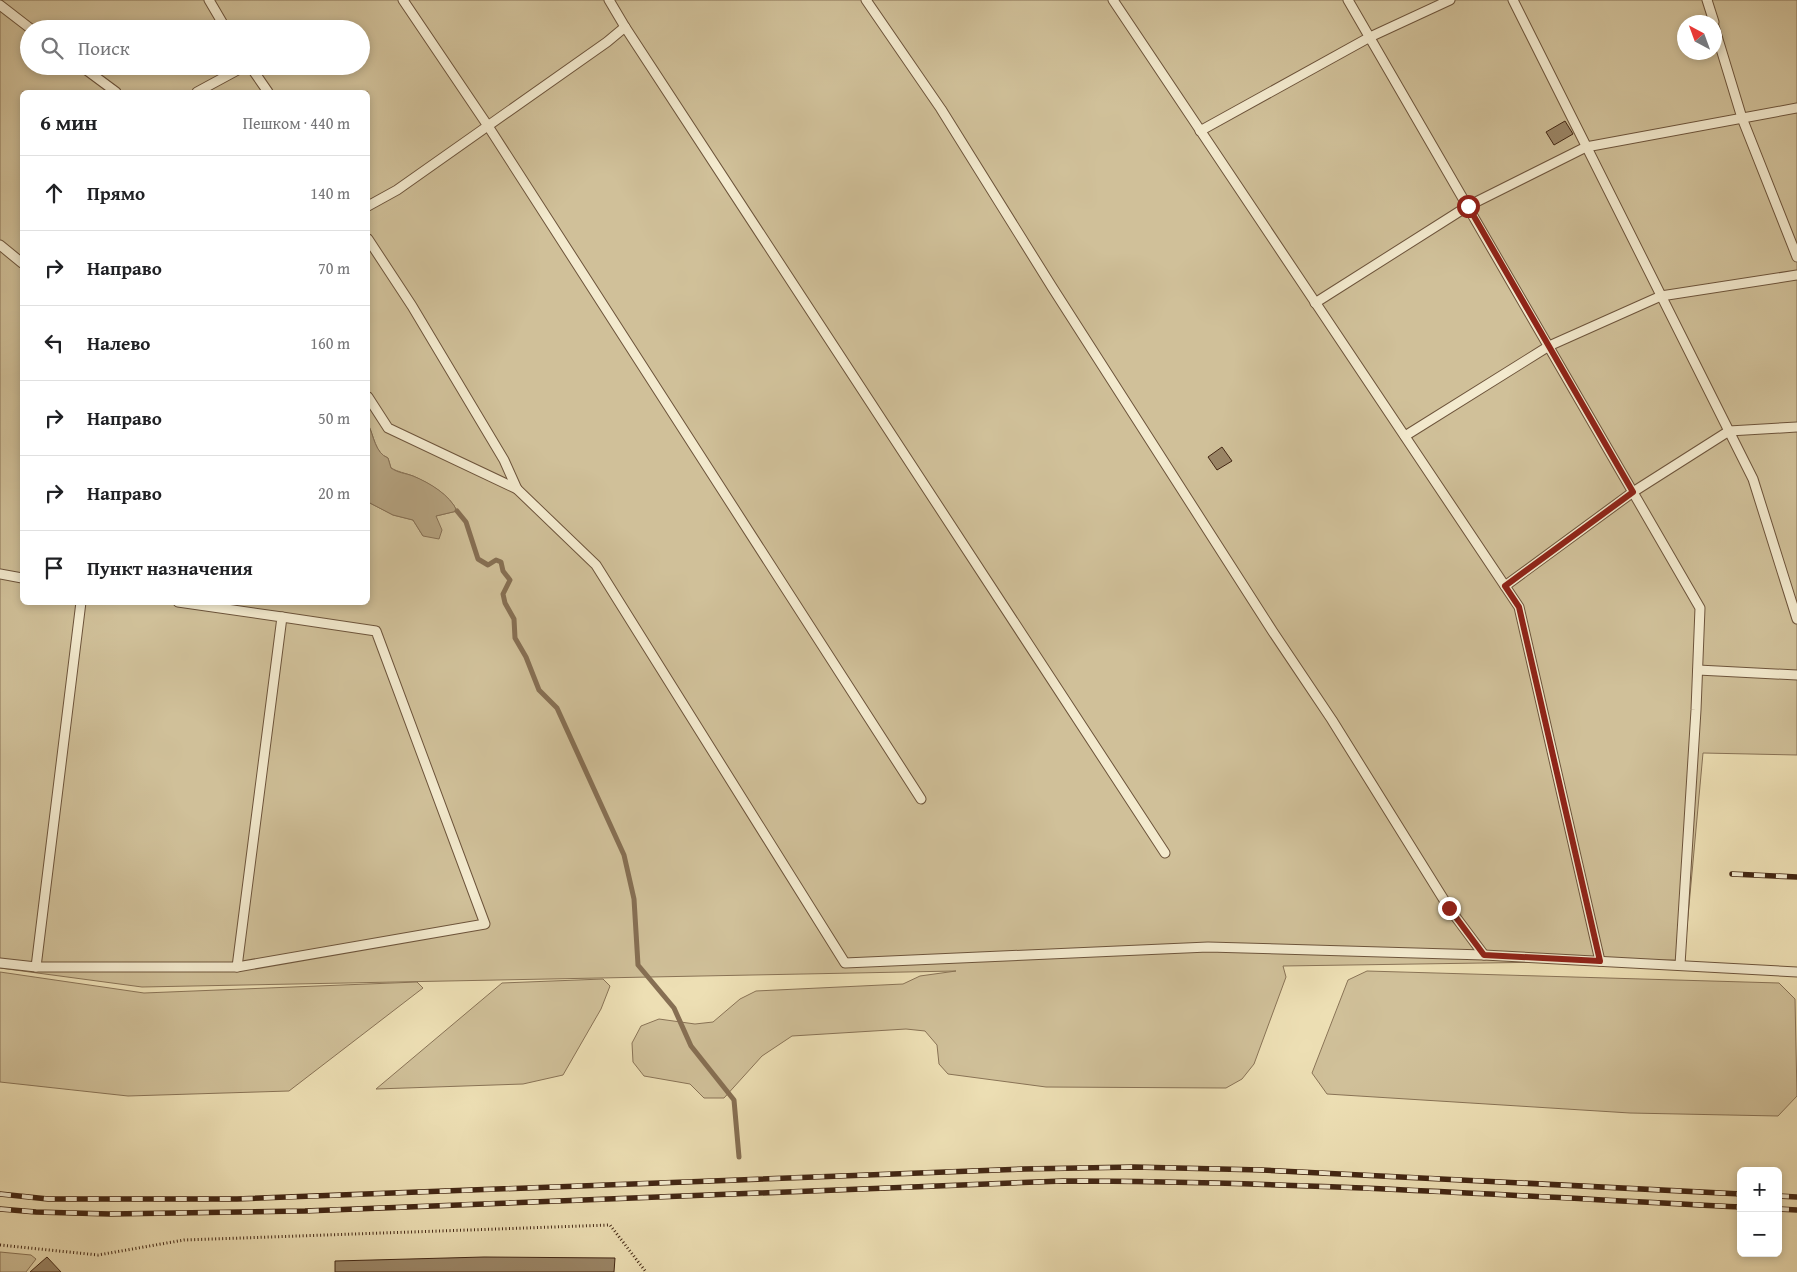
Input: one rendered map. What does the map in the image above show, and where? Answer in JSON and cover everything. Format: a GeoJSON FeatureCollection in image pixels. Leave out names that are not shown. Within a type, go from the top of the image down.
{"type":"FeatureCollection","features":[{"type":"Feature","properties":{"kind":"lane"},"geometry":{"type":"LineString","coordinates":[[209,0],[221,20]]}},
{"type":"Feature","properties":{"kind":"lane"},"geometry":{"type":"LineString","coordinates":[[403,0],[488,126],[920,799]]}},
{"type":"Feature","properties":{"kind":"lane"},"geometry":{"type":"LineString","coordinates":[[609,0],[624,27],[1165,853]]}},
{"type":"Feature","properties":{"kind":"lane"},"geometry":{"type":"LineString","coordinates":[[866,0],[941,109],[1268,624],[1332,720],[1449,908],[1484,955]]}},
{"type":"Feature","properties":{"kind":"lane"},"geometry":{"type":"LineString","coordinates":[[1112,0],[1519,607],[1600,961]]}},
{"type":"Feature","properties":{"kind":"lane"},"geometry":{"type":"LineString","coordinates":[[1348,0],[1700,608],[1680,965]]}},
{"type":"Feature","properties":{"kind":"lane"},"geometry":{"type":"LineString","coordinates":[[1200,131],[1370,37],[1450,0]]}},
{"type":"Feature","properties":{"kind":"lane"},"geometry":{"type":"LineString","coordinates":[[1513,0],[1753,479],[1797,619]]}},
{"type":"Feature","properties":{"kind":"lane"},"geometry":{"type":"LineString","coordinates":[[1707,0],[1711,15]]}},
{"type":"Feature","properties":{"kind":"lane"},"geometry":{"type":"LineString","coordinates":[[0,5],[20,20]]}},
{"type":"Feature","properties":{"kind":"lane"},"geometry":{"type":"LineString","coordinates":[[370,205],[397,190],[607,42],[624,27]]}},
{"type":"Feature","properties":{"kind":"lane"},"geometry":{"type":"LineString","coordinates":[[1722,51],[1742,118],[1797,257]]}},
{"type":"Feature","properties":{"kind":"lane"},"geometry":{"type":"LineString","coordinates":[[93,75],[113,90]]}},
{"type":"Feature","properties":{"kind":"lane"},"geometry":{"type":"LineString","coordinates":[[201,90],[228,75]]}},
{"type":"Feature","properties":{"kind":"lane"},"geometry":{"type":"LineString","coordinates":[[256,75],[267,90]]}},
{"type":"Feature","properties":{"kind":"lane"},"geometry":{"type":"LineString","coordinates":[[1315,303],[1468,206],[1586,147],[1797,108]]}},
{"type":"Feature","properties":{"kind":"lane"},"geometry":{"type":"LineString","coordinates":[[370,242],[412,306],[504,460],[517,489]]}},
{"type":"Feature","properties":{"kind":"lane"},"geometry":{"type":"LineString","coordinates":[[0,246],[20,261]]}},
{"type":"Feature","properties":{"kind":"lane"},"geometry":{"type":"LineString","coordinates":[[1404,436],[1549,346],[1661,296],[1797,275]]}},
{"type":"Feature","properties":{"kind":"lane"},"geometry":{"type":"LineString","coordinates":[[370,400],[388,428],[517,489],[596,565],[845,963],[1208,947],[1484,955],[1797,972]]}},
{"type":"Feature","properties":{"kind":"lane"},"geometry":{"type":"LineString","coordinates":[[1505,586],[1633,492],[1728,431],[1797,427]]}},
{"type":"Feature","properties":{"kind":"lane"},"geometry":{"type":"LineString","coordinates":[[0,574],[20,578]]}},
{"type":"Feature","properties":{"kind":"lane"},"geometry":{"type":"LineString","coordinates":[[36,967],[81,605]]}},
{"type":"Feature","properties":{"kind":"lane"},"geometry":{"type":"LineString","coordinates":[[0,963],[36,967],[237,967],[485,924],[376,631],[199,605]]}},
{"type":"Feature","properties":{"kind":"lane"},"geometry":{"type":"LineString","coordinates":[[237,967],[282,617]]}},
{"type":"Feature","properties":{"kind":"lane"},"geometry":{"type":"LineString","coordinates":[[1698,670],[1797,675]]}},
{"type":"Feature","properties":{"kind":"path"},"geometry":{"type":"LineString","coordinates":[[0,1245],[98,1255],[184,1240],[610,1225],[646,1272]]}},
{"type":"Feature","properties":{"kind":"shaded area"},"geometry":{"type":"Polygon","coordinates":[[[0,0],[1797,0],[1797,755],[1703,753],[1684,960],[1283,966],[1286,977],[1254,1064],[1242,1079],[1226,1088],[1046,1087],[948,1074],[939,1064],[937,1045],[925,1031],[906,1029],[792,1036],[762,1056],[724,1098],[704,1098],[690,1084],[644,1076],[633,1062],[632,1043],[641,1026],[659,1019],[695,1024],[713,1022],[740,999],[756,991],[903,984],[920,976],[956,971],[142,987],[0,968],[0,0]]]}},
{"type":"Feature","properties":{"kind":"shaded area"},"geometry":{"type":"Polygon","coordinates":[[[370,429],[380,452],[388,458],[391,468],[433,486],[450,500],[457,511],[436,516],[442,530],[439,539],[423,536],[413,520],[393,515],[370,503],[370,429]]]}},
{"type":"Feature","properties":{"kind":"shaded area"},"geometry":{"type":"Polygon","coordinates":[[[1367,971],[1779,983],[1795,999],[1797,1096],[1778,1116],[1630,1113],[1327,1094],[1312,1073],[1348,980],[1367,971]]]}},
{"type":"Feature","properties":{"kind":"shaded area"},"geometry":{"type":"Polygon","coordinates":[[[0,972],[144,993],[417,982],[423,988],[289,1091],[128,1096],[0,1082],[0,972]]]}},
{"type":"Feature","properties":{"kind":"shaded area"},"geometry":{"type":"Polygon","coordinates":[[[603,979],[610,986],[601,1009],[563,1075],[523,1084],[376,1089],[502,983],[603,979]]]}},
{"type":"Feature","properties":{"kind":"shaded area"},"geometry":{"type":"Polygon","coordinates":[[[0,1252],[31,1255],[36,1259],[26,1272],[0,1272],[0,1252]]]}},
{"type":"Feature","properties":{"kind":"building"},"geometry":{"type":"Polygon","coordinates":[[[1565,121],[1573,134],[1554,145],[1546,132],[1565,121]]]}},
{"type":"Feature","properties":{"kind":"building"},"geometry":{"type":"Polygon","coordinates":[[[1222,447],[1232,461],[1217,470],[1208,457],[1222,447]]]}},
{"type":"Feature","properties":{"kind":"building"},"geometry":{"type":"Polygon","coordinates":[[[47,1257],[61,1272],[30,1272],[47,1257]]]}},
{"type":"Feature","properties":{"kind":"building"},"geometry":{"type":"Polygon","coordinates":[[[484,1257],[615,1258],[614,1272],[335,1272],[335,1261],[484,1257]]]}},
{"type":"Feature","properties":{"kind":"waterway"},"geometry":{"type":"LineString","coordinates":[[457,511],[466,522],[478,559],[488,565],[496,560],[501,562],[503,571],[510,580],[503,594],[505,603],[514,619],[515,638],[526,657],[539,690],[557,708],[624,855],[634,899],[638,965],[674,1008],[691,1046],[734,1100],[739,1157]]}},
{"type":"Feature","properties":{"kind":"railway"},"geometry":{"type":"LineString","coordinates":[[1732,874],[1797,877]]}},
{"type":"Feature","properties":{"kind":"railway"},"geometry":{"type":"LineString","coordinates":[[0,1194],[48,1199],[237,1199],[1024,1169],[1134,1167],[1262,1170],[1737,1194]]}},
{"type":"Feature","properties":{"kind":"railway"},"geometry":{"type":"LineString","coordinates":[[0,1209],[110,1214],[305,1211],[1063,1181],[1317,1186],[1737,1207]]}},
{"type":"Feature","properties":{"kind":"railway"},"geometry":{"type":"LineString","coordinates":[[1782,1196],[1797,1197]]}},
{"type":"Feature","properties":{"kind":"railway"},"geometry":{"type":"LineString","coordinates":[[1782,1209],[1797,1210]]}},
{"type":"Feature","properties":{"kind":"route"},"geometry":{"type":"LineString","coordinates":[[1449,908],[1484,955],[1600,961],[1519,607],[1505,586],[1633,492],[1468,206]]}}]}
